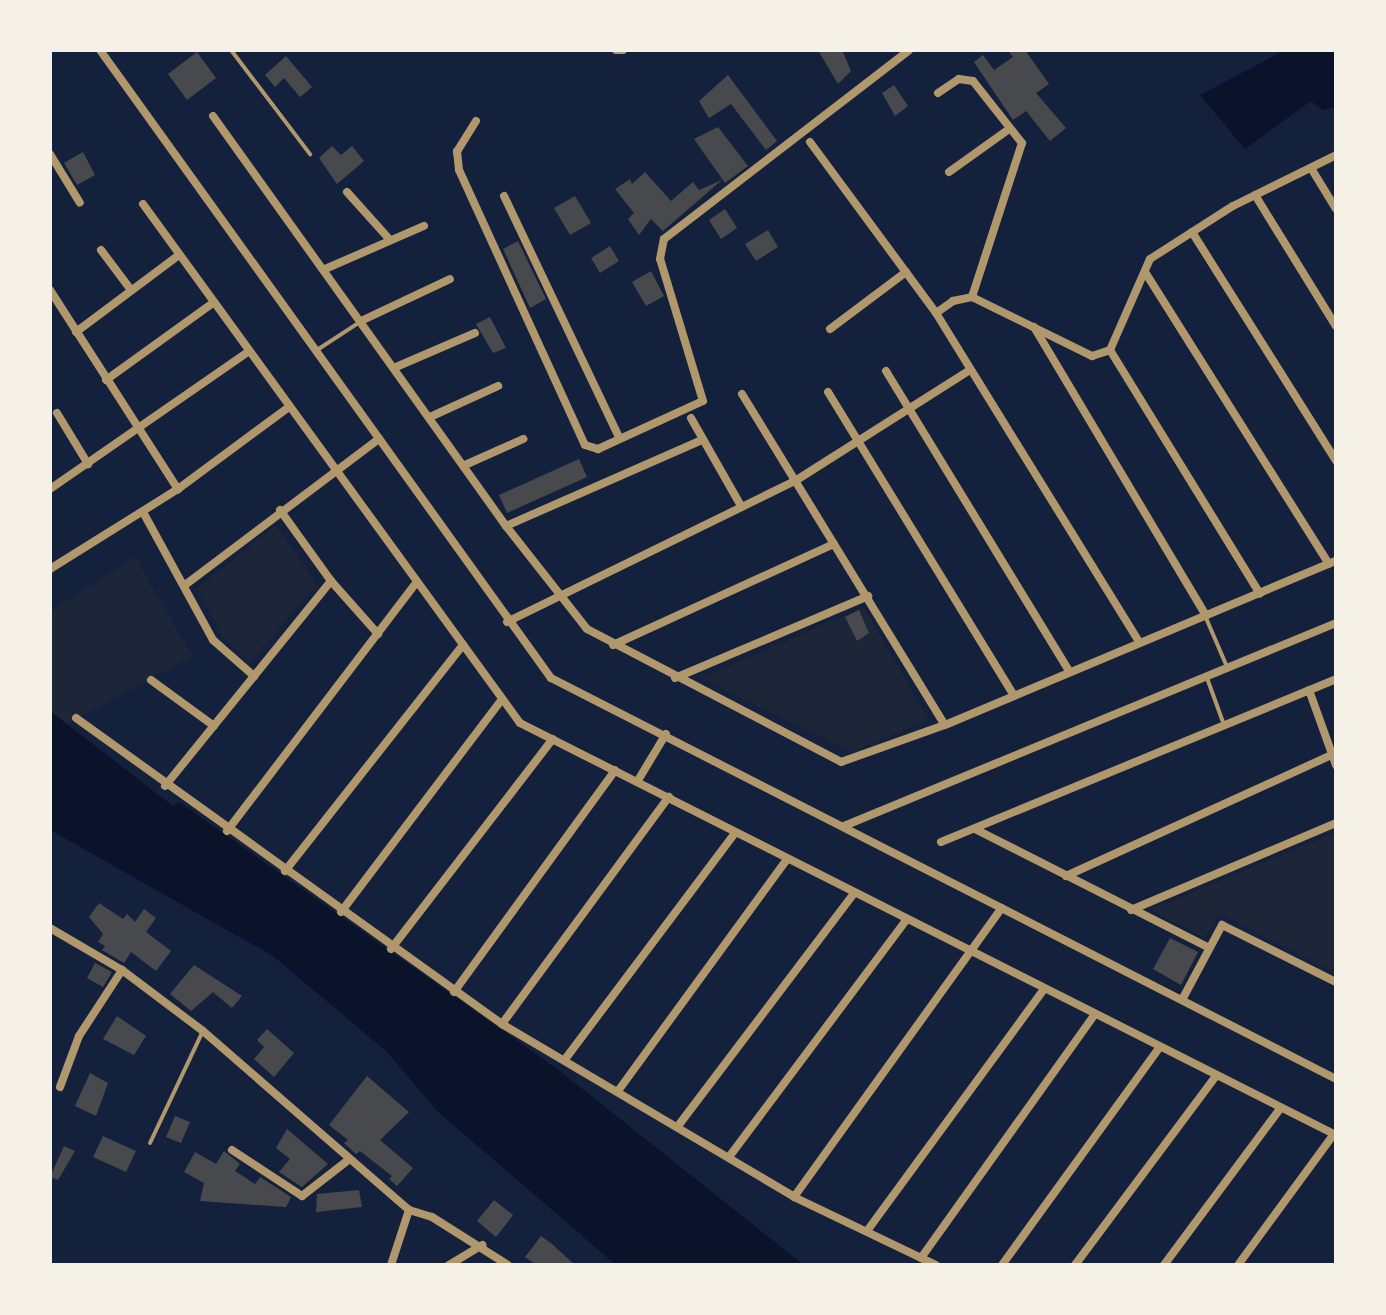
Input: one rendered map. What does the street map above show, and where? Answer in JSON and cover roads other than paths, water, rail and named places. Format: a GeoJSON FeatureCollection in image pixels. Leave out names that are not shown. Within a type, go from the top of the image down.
{"type":"FeatureCollection","features":[{"type":"Feature","properties":{"kind":"street"},"geometry":{"type":"LineString","coordinates":[[100,50],[507,622],[551,678],[1183,998],[1336,1079]]}},
{"type":"Feature","properties":{"kind":"street"},"geometry":{"type":"LineString","coordinates":[[616,50],[623,50]]}},
{"type":"Feature","properties":{"kind":"street"},"geometry":{"type":"LineString","coordinates":[[476,121],[457,151],[459,170],[585,445],[598,449],[703,401],[660,259],[664,239],[909,50]]}},
{"type":"Feature","properties":{"kind":"street"},"geometry":{"type":"LineString","coordinates":[[938,93],[959,79],[973,81],[1022,143],[972,297]]}},
{"type":"Feature","properties":{"kind":"street"},"geometry":{"type":"LineString","coordinates":[[213,116],[363,320],[506,526],[587,629],[675,678],[841,762],[945,725],[1332,563],[1145,272]]}},
{"type":"Feature","properties":{"kind":"street"},"geometry":{"type":"LineString","coordinates":[[949,172],[1009,129]]}},
{"type":"Feature","properties":{"kind":"street"},"geometry":{"type":"LineString","coordinates":[[810,142],[936,313],[1139,642]]}},
{"type":"Feature","properties":{"kind":"street"},"geometry":{"type":"LineString","coordinates":[[50,154],[80,203]]}},
{"type":"Feature","properties":{"kind":"street"},"geometry":{"type":"LineString","coordinates":[[936,313],[953,301],[972,297],[1092,356],[1110,350],[1150,259],[1255,195],[1336,155]]}},
{"type":"Feature","properties":{"kind":"street"},"geometry":{"type":"LineString","coordinates":[[1311,168],[1336,209]]}},
{"type":"Feature","properties":{"kind":"street"},"geometry":{"type":"LineString","coordinates":[[347,192],[390,240]]}},
{"type":"Feature","properties":{"kind":"street"},"geometry":{"type":"LineString","coordinates":[[1255,195],[1336,326]]}},
{"type":"Feature","properties":{"kind":"street"},"geometry":{"type":"LineString","coordinates":[[504,196],[619,437]]}},
{"type":"Feature","properties":{"kind":"street"},"geometry":{"type":"LineString","coordinates":[[143,204],[333,472],[520,723],[1335,1135],[1238,1265]]}},
{"type":"Feature","properties":{"kind":"street"},"geometry":{"type":"LineString","coordinates":[[325,269],[424,226]]}},
{"type":"Feature","properties":{"kind":"street"},"geometry":{"type":"LineString","coordinates":[[1192,232],[1336,461]]}},
{"type":"Feature","properties":{"kind":"street"},"geometry":{"type":"LineString","coordinates":[[101,250],[131,290]]}},
{"type":"Feature","properties":{"kind":"street"},"geometry":{"type":"LineString","coordinates":[[76,332],[179,255]]}},
{"type":"Feature","properties":{"kind":"street"},"geometry":{"type":"LineString","coordinates":[[830,329],[906,272]]}},
{"type":"Feature","properties":{"kind":"street"},"geometry":{"type":"LineString","coordinates":[[363,320],[450,279]]}},
{"type":"Feature","properties":{"kind":"street"},"geometry":{"type":"LineString","coordinates":[[50,290],[137,432],[178,489]]}},
{"type":"Feature","properties":{"kind":"street"},"geometry":{"type":"LineString","coordinates":[[106,380],[214,302]]}},
{"type":"Feature","properties":{"kind":"street"},"geometry":{"type":"LineString","coordinates":[[1033,325],[1206,616]]}},
{"type":"Feature","properties":{"kind":"street"},"geometry":{"type":"LineString","coordinates":[[396,367],[475,333]]}},
{"type":"Feature","properties":{"kind":"street"},"geometry":{"type":"LineString","coordinates":[[1110,350],[1260,594]]}},
{"type":"Feature","properties":{"kind":"street"},"geometry":{"type":"LineString","coordinates":[[50,489],[137,432],[249,351]]}},
{"type":"Feature","properties":{"kind":"street"},"geometry":{"type":"LineString","coordinates":[[507,622],[560,592],[795,481],[970,370]]}},
{"type":"Feature","properties":{"kind":"street"},"geometry":{"type":"LineString","coordinates":[[886,371],[1070,672]]}},
{"type":"Feature","properties":{"kind":"street"},"geometry":{"type":"LineString","coordinates":[[430,417],[498,386]]}},
{"type":"Feature","properties":{"kind":"street"},"geometry":{"type":"LineString","coordinates":[[828,392],[1014,695]]}},
{"type":"Feature","properties":{"kind":"street"},"geometry":{"type":"LineString","coordinates":[[742,394],[945,725]]}},
{"type":"Feature","properties":{"kind":"street"},"geometry":{"type":"LineString","coordinates":[[50,569],[178,489],[289,407]]}},
{"type":"Feature","properties":{"kind":"street"},"geometry":{"type":"LineString","coordinates":[[57,413],[88,464]]}},
{"type":"Feature","properties":{"kind":"street"},"geometry":{"type":"LineString","coordinates":[[691,418],[741,506]]}},
{"type":"Feature","properties":{"kind":"street"},"geometry":{"type":"LineString","coordinates":[[185,585],[280,510],[379,439]]}},
{"type":"Feature","properties":{"kind":"street"},"geometry":{"type":"LineString","coordinates":[[465,465],[523,439]]}},
{"type":"Feature","properties":{"kind":"street"},"geometry":{"type":"LineString","coordinates":[[506,526],[702,440]]}},
{"type":"Feature","properties":{"kind":"street"},"geometry":{"type":"LineString","coordinates":[[280,510],[331,581],[378,634]]}},
{"type":"Feature","properties":{"kind":"street"},"geometry":{"type":"LineString","coordinates":[[143,512],[213,640],[254,676]]}},
{"type":"Feature","properties":{"kind":"street"},"geometry":{"type":"LineString","coordinates":[[613,645],[834,544]]}},
{"type":"Feature","properties":{"kind":"street"},"geometry":{"type":"LineString","coordinates":[[165,786],[331,581]]}},
{"type":"Feature","properties":{"kind":"street"},"geometry":{"type":"LineString","coordinates":[[227,831],[416,583]]}},
{"type":"Feature","properties":{"kind":"street"},"geometry":{"type":"LineString","coordinates":[[675,678],[868,596]]}},
{"type":"Feature","properties":{"kind":"street"},"geometry":{"type":"LineString","coordinates":[[844,826],[1336,623]]}},
{"type":"Feature","properties":{"kind":"street"},"geometry":{"type":"LineString","coordinates":[[285,871],[463,645]]}},
{"type":"Feature","properties":{"kind":"street"},"geometry":{"type":"LineString","coordinates":[[941,842],[1336,679]]}},
{"type":"Feature","properties":{"kind":"street"},"geometry":{"type":"LineString","coordinates":[[151,680],[214,726]]}},
{"type":"Feature","properties":{"kind":"street"},"geometry":{"type":"LineString","coordinates":[[1309,690],[1336,765]]}},
{"type":"Feature","properties":{"kind":"street"},"geometry":{"type":"LineString","coordinates":[[341,912],[502,699]]}},
{"type":"Feature","properties":{"kind":"street"},"geometry":{"type":"LineString","coordinates":[[76,718],[391,949],[502,1024],[566,1058],[794,1197],[936,1265]]}},
{"type":"Feature","properties":{"kind":"street"},"geometry":{"type":"LineString","coordinates":[[637,782],[666,734]]}},
{"type":"Feature","properties":{"kind":"street"},"geometry":{"type":"LineString","coordinates":[[391,949],[553,739]]}},
{"type":"Feature","properties":{"kind":"street"},"geometry":{"type":"LineString","coordinates":[[1066,876],[1332,755]]}},
{"type":"Feature","properties":{"kind":"street"},"geometry":{"type":"LineString","coordinates":[[454,992],[615,770]]}},
{"type":"Feature","properties":{"kind":"street"},"geometry":{"type":"LineString","coordinates":[[502,1024],[669,797]]}},
{"type":"Feature","properties":{"kind":"street"},"geometry":{"type":"LineString","coordinates":[[1131,910],[1336,823]]}},
{"type":"Feature","properties":{"kind":"street"},"geometry":{"type":"LineString","coordinates":[[975,829],[1210,948]]}},
{"type":"Feature","properties":{"kind":"street"},"geometry":{"type":"LineString","coordinates":[[566,1058],[735,833]]}},
{"type":"Feature","properties":{"kind":"street"},"geometry":{"type":"LineString","coordinates":[[618,1091],[787,859]]}},
{"type":"Feature","properties":{"kind":"street"},"geometry":{"type":"LineString","coordinates":[[678,1126],[854,893]]}},
{"type":"Feature","properties":{"kind":"street"},"geometry":{"type":"LineString","coordinates":[[794,1197],[1002,908]]}},
{"type":"Feature","properties":{"kind":"street"},"geometry":{"type":"LineString","coordinates":[[729,1157],[907,919]]}},
{"type":"Feature","properties":{"kind":"street"},"geometry":{"type":"LineString","coordinates":[[1183,998],[1222,925],[1336,982]]}},
{"type":"Feature","properties":{"kind":"street"},"geometry":{"type":"LineString","coordinates":[[50,928],[122,970],[203,1031],[347,1161],[409,1210],[482,1245],[508,1265]]}},
{"type":"Feature","properties":{"kind":"street"},"geometry":{"type":"LineString","coordinates":[[60,1087],[79,1036],[122,970]]}},
{"type":"Feature","properties":{"kind":"street"},"geometry":{"type":"LineString","coordinates":[[867,1231],[1044,989]]}},
{"type":"Feature","properties":{"kind":"street"},"geometry":{"type":"LineString","coordinates":[[921,1258],[1095,1014]]}},
{"type":"Feature","properties":{"kind":"street"},"geometry":{"type":"LineString","coordinates":[[1002,1265],[1160,1047]]}},
{"type":"Feature","properties":{"kind":"street"},"geometry":{"type":"LineString","coordinates":[[1075,1265],[1216,1076]]}},
{"type":"Feature","properties":{"kind":"street"},"geometry":{"type":"LineString","coordinates":[[1164,1265],[1280,1109]]}},
{"type":"Feature","properties":{"kind":"street"},"geometry":{"type":"LineString","coordinates":[[232,1150],[302,1196],[347,1161]]}},
{"type":"Feature","properties":{"kind":"street"},"geometry":{"type":"LineString","coordinates":[[391,1265],[409,1210]]}},
{"type":"Feature","properties":{"kind":"street"},"geometry":{"type":"LineString","coordinates":[[449,1265],[482,1245]]}},
{"type":"Feature","properties":{"kind":"lane"},"geometry":{"type":"LineString","coordinates":[[231,50],[310,154]]}},
{"type":"Feature","properties":{"kind":"lane"},"geometry":{"type":"LineString","coordinates":[[315,352],[363,320]]}},
{"type":"Feature","properties":{"kind":"lane"},"geometry":{"type":"LineString","coordinates":[[1206,616],[1228,669]]}},
{"type":"Feature","properties":{"kind":"lane"},"geometry":{"type":"LineString","coordinates":[[1207,678],[1225,727]]}},
{"type":"Feature","properties":{"kind":"lane"},"geometry":{"type":"LineString","coordinates":[[150,1143],[203,1031]]}}]}
